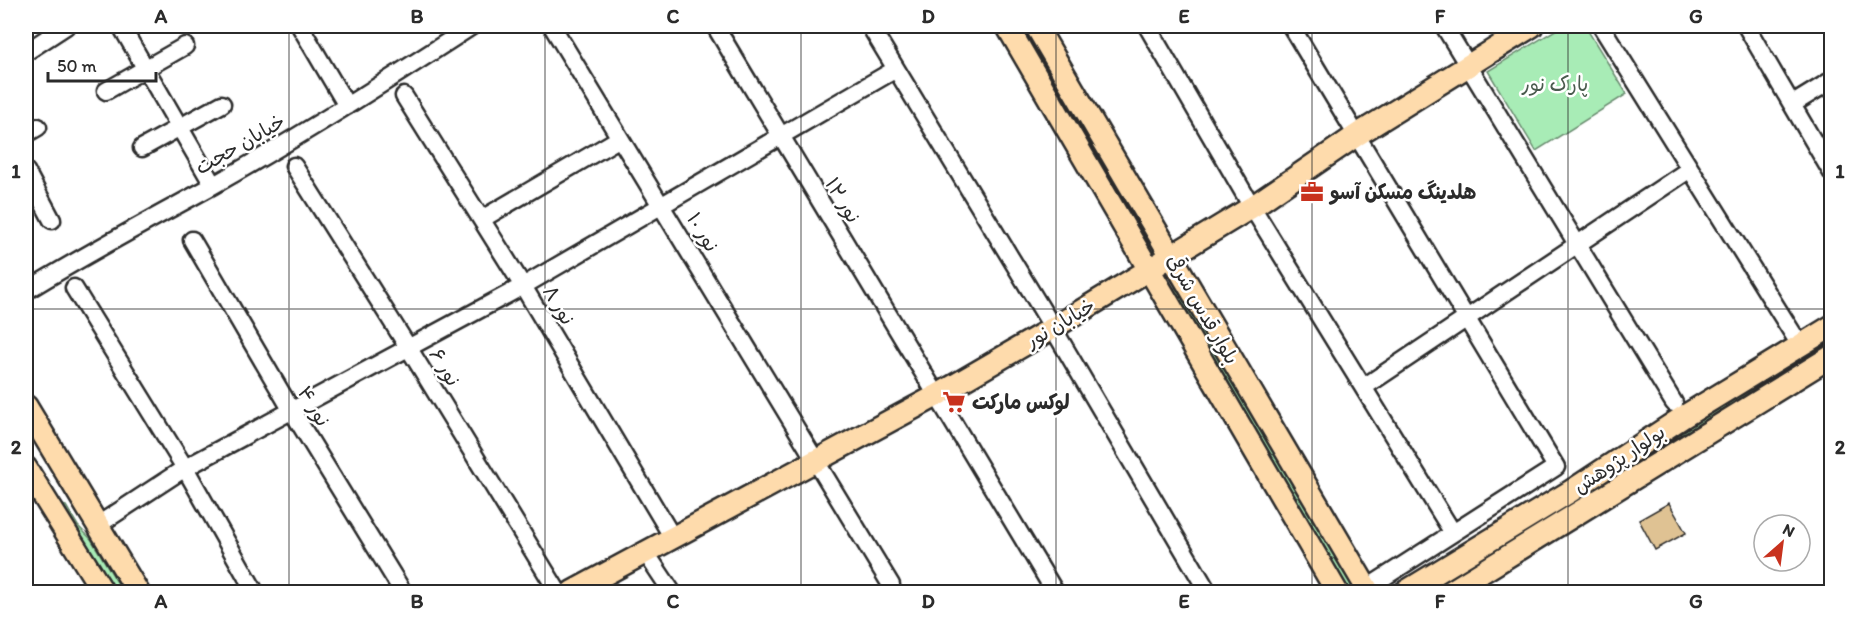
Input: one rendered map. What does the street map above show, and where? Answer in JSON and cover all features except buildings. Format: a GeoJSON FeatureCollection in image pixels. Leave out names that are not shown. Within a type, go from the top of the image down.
{"type":"FeatureCollection","features":[{"type":"Feature","properties":{"kind":"main road","name":"بلوار قدس شرقی"},"geometry":{"type":"LineString","coordinates":[[1007,26],[1337,592]]}},
{"type":"Feature","properties":{"kind":"main road","name":"بلوار قدس شرقی"},"geometry":{"type":"LineString","coordinates":[[1036,26],[1366,591]]}},
{"type":"Feature","properties":{"kind":"main road","name":"خیابان نور"},"geometry":{"type":"LineString","coordinates":[[572,592],[936,396],[1053,328],[1252,207],[1358,135],[1532,26]]}},
{"type":"Feature","properties":{"kind":"main road","name":"بولوار پژوهش"},"geometry":{"type":"LineString","coordinates":[[1405,592],[1571,491],[1683,417],[1832,326]]}},
{"type":"Feature","properties":{"kind":"main road","name":"بولوار پژوهش"},"geometry":{"type":"LineString","coordinates":[[1450,592],[1832,356]]}},
{"type":"Feature","properties":{"kind":"main road"},"geometry":{"type":"LineString","coordinates":[[26,406],[138,592]]}},
{"type":"Feature","properties":{"kind":"main road"},"geometry":{"type":"LineString","coordinates":[[26,468],[103,592]]}},
{"type":"Feature","properties":{"kind":"main road"},"geometry":{"type":"LineString","coordinates":[[38,488],[63,469]]}},
{"type":"Feature","properties":{"kind":"street"},"geometry":{"type":"LineString","coordinates":[[26,52],[66,26]]}},
{"type":"Feature","properties":{"kind":"street"},"geometry":{"type":"LineString","coordinates":[[121,26],[213,185]]}},
{"type":"Feature","properties":{"kind":"street"},"geometry":{"type":"LineString","coordinates":[[300,26],[347,106]]}},
{"type":"Feature","properties":{"kind":"street","name":"خیابان حجت"},"geometry":{"type":"LineString","coordinates":[[26,291],[347,106],[472,26]]}},
{"type":"Feature","properties":{"kind":"street","name":"نور ۱۰"},"geometry":{"type":"LineString","coordinates":[[552,26],[891,585]]}},
{"type":"Feature","properties":{"kind":"street","name":"نور ۱۲"},"geometry":{"type":"LineString","coordinates":[[715,26],[1055,592]]}},
{"type":"Feature","properties":{"kind":"street"},"geometry":{"type":"LineString","coordinates":[[870,26],[1053,328],[1208,592]]}},
{"type":"Feature","properties":{"kind":"street"},"geometry":{"type":"LineString","coordinates":[[1147,26],[1252,207],[1453,533]]}},
{"type":"Feature","properties":{"kind":"street"},"geometry":{"type":"LineString","coordinates":[[1292,26],[1556,467],[1366,591]]}},
{"type":"Feature","properties":{"kind":"street"},"geometry":{"type":"LineString","coordinates":[[1444,26],[1674,404]]}},
{"type":"Feature","properties":{"kind":"street"},"geometry":{"type":"LineString","coordinates":[[1601,26],[1800,345]]}},
{"type":"Feature","properties":{"kind":"street"},"geometry":{"type":"LineString","coordinates":[[1746,26],[1832,173]]}},
{"type":"Feature","properties":{"kind":"street"},"geometry":{"type":"LineString","coordinates":[[106,91],[185,46]]}},
{"type":"Feature","properties":{"kind":"street"},"geometry":{"type":"LineString","coordinates":[[98,525],[185,468],[523,286],[896,69]]}},
{"type":"Feature","properties":{"kind":"street"},"geometry":{"type":"LineString","coordinates":[[1793,104],[1832,80]]}},
{"type":"Feature","properties":{"kind":"street","name":"نور ۸"},"geometry":{"type":"LineString","coordinates":[[404,96],[523,286],[673,538]]}},
{"type":"Feature","properties":{"kind":"street"},"geometry":{"type":"LineString","coordinates":[[142,148],[222,104]]}},
{"type":"Feature","properties":{"kind":"street"},"geometry":{"type":"LineString","coordinates":[[482,219],[620,138]]}},
{"type":"Feature","properties":{"kind":"street","name":"نور ۶"},"geometry":{"type":"LineString","coordinates":[[294,166],[558,592]]}},
{"type":"Feature","properties":{"kind":"street"},"geometry":{"type":"LineString","coordinates":[[1364,387],[1690,169]]}},
{"type":"Feature","properties":{"kind":"street"},"geometry":{"type":"LineString","coordinates":[[26,171],[52,220]]}},
{"type":"Feature","properties":{"kind":"street","name":"نور ۴"},"geometry":{"type":"LineString","coordinates":[[192,240],[292,411],[403,592]]}},
{"type":"Feature","properties":{"kind":"street"},"geometry":{"type":"LineString","coordinates":[[74,288],[185,468],[255,592]]}},
{"type":"Feature","properties":{"kind":"street"},"geometry":{"type":"LineString","coordinates":[[646,553],[672,592]]}},
{"type":"Feature","properties":{"kind":"green space"},"geometry":{"type":"Polygon","coordinates":[[[1016,26],[1026,26],[1146,234],[1144,236],[1140,234],[1016,26]]]}},
{"type":"Feature","properties":{"kind":"green space","name":"پارک نور"},"geometry":{"type":"Polygon","coordinates":[[[1562,26],[1585,26],[1627,94],[1536,151],[1488,71],[1562,26]]]}},
{"type":"Feature","properties":{"kind":"green space"},"geometry":{"type":"Polygon","coordinates":[[[1181,287],[1358,589],[1349,592],[1175,296],[1173,289],[1181,287]]]}},
{"type":"Feature","properties":{"kind":"green space"},"geometry":{"type":"Polygon","coordinates":[[[1831,339],[1831,346],[1435,592],[1422,592],[1831,339]]]}},
{"type":"Feature","properties":{"kind":"green space"},"geometry":{"type":"Polygon","coordinates":[[[66,506],[78,526],[91,539],[123,592],[113,592],[61,507],[66,506]]]}},
{"type":"Feature","properties":{"kind":"place","name":"هلدینگ مسکن آسو"},"geometry":{"type":"Point","coordinates":[1312,192]}},
{"type":"Feature","properties":{"kind":"place","name":"لوکس مارکت"},"geometry":{"type":"Point","coordinates":[954,402]}}]}
